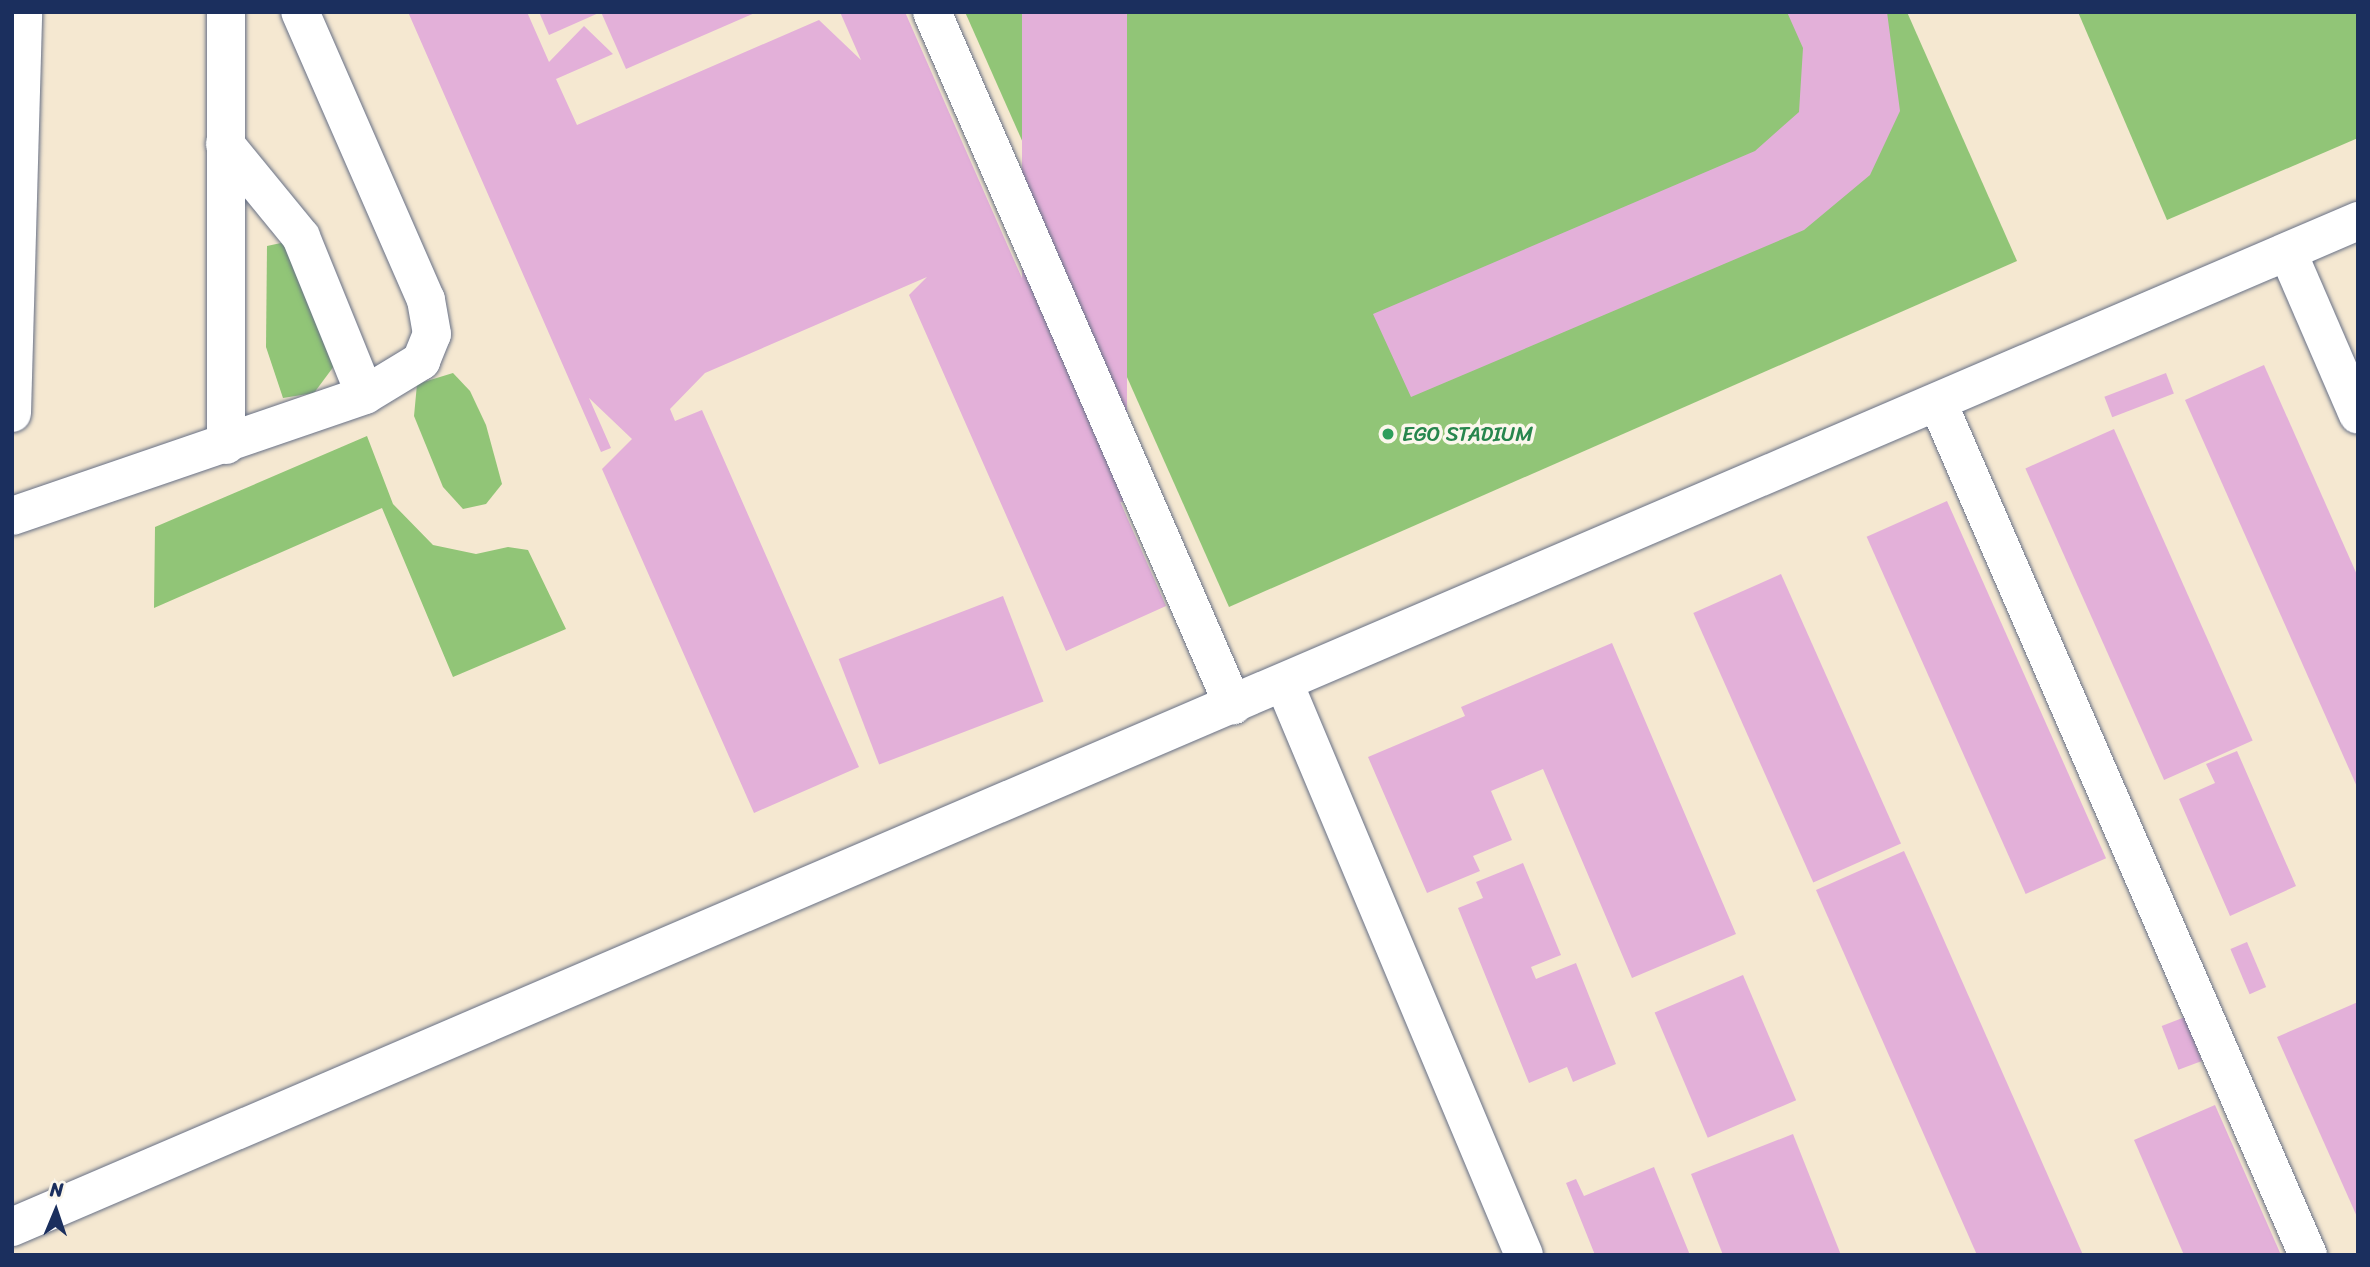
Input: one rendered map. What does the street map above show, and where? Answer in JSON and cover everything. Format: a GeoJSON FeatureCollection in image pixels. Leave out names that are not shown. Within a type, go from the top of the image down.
{"type":"FeatureCollection","features":[{"type":"Feature","properties":{"kind":"street"},"geometry":{"type":"LineString","coordinates":[[12,413],[23,12]]}},
{"type":"Feature","properties":{"kind":"street"},"geometry":{"type":"LineString","coordinates":[[226,12],[226,445]]}},
{"type":"Feature","properties":{"kind":"street"},"geometry":{"type":"LineString","coordinates":[[12,516],[226,445],[365,395],[421,361],[432,334],[426,300],[300,12]]}},
{"type":"Feature","properties":{"kind":"street"},"geometry":{"type":"LineString","coordinates":[[932,12],[1233,705]]}},
{"type":"Feature","properties":{"kind":"street"},"geometry":{"type":"LineString","coordinates":[[225,144],[301,237],[365,395]]}},
{"type":"Feature","properties":{"kind":"street"},"geometry":{"type":"LineString","coordinates":[[12,1227],[2358,221]]}},
{"type":"Feature","properties":{"kind":"street"},"geometry":{"type":"LineString","coordinates":[[2288,253],[2358,415]]}},
{"type":"Feature","properties":{"kind":"street"},"geometry":{"type":"LineString","coordinates":[[1938,403],[2308,1255]]}},
{"type":"Feature","properties":{"kind":"street"},"geometry":{"type":"LineString","coordinates":[[1284,683],[1524,1255]]}},
{"type":"Feature","properties":{"kind":"green space","name":"EGO STADIUM"},"geometry":{"type":"Polygon","coordinates":[[[965,12],[1907,12],[2017,261],[1229,607],[965,12]]]}},
{"type":"Feature","properties":{"kind":"green space"},"geometry":{"type":"Polygon","coordinates":[[[2078,12],[2358,12],[2358,138],[2167,220],[2078,12]]]}},
{"type":"Feature","properties":{"kind":"green space"},"geometry":{"type":"Polygon","coordinates":[[[295,240],[337,362],[314,393],[283,398],[266,347],[267,246],[295,240]]]}},
{"type":"Feature","properties":{"kind":"green space"},"geometry":{"type":"Polygon","coordinates":[[[453,373],[470,391],[486,425],[502,484],[486,504],[463,509],[443,487],[414,416],[417,384],[453,373]]]}},
{"type":"Feature","properties":{"kind":"green space"},"geometry":{"type":"Polygon","coordinates":[[[367,436],[393,504],[433,545],[476,554],[508,547],[528,550],[566,629],[453,677],[382,508],[154,608],[155,527],[367,436]]]}},
{"type":"Feature","properties":{"kind":"building"},"geometry":{"type":"Polygon","coordinates":[[[408,12],[527,12],[549,62],[584,26],[613,54],[556,79],[577,125],[819,20],[861,60],[840,12],[905,12],[1166,606],[1066,651],[909,295],[927,277],[705,373],[670,409],[675,421],[702,410],[859,767],[754,813],[602,469],[632,439],[589,398],[611,448],[601,452],[408,12]]]}},
{"type":"Feature","properties":{"kind":"building"},"geometry":{"type":"Polygon","coordinates":[[[539,12],[601,12],[549,35],[539,12]]]}},
{"type":"Feature","properties":{"kind":"building"},"geometry":{"type":"Polygon","coordinates":[[[601,12],[757,12],[626,69],[601,12]]]}},
{"type":"Feature","properties":{"kind":"building"},"geometry":{"type":"Polygon","coordinates":[[[1022,12],[1127,12],[1127,502],[1022,502],[1022,12]]]}},
{"type":"Feature","properties":{"kind":"building"},"geometry":{"type":"Polygon","coordinates":[[[1787,12],[1887,12],[1900,111],[1870,175],[1804,230],[1411,397],[1373,314],[1755,151],[1799,112],[1803,48],[1787,12]]]}},
{"type":"Feature","properties":{"kind":"building"},"geometry":{"type":"Polygon","coordinates":[[[2264,365],[2358,577],[2358,789],[2185,400],[2264,365]]]}},
{"type":"Feature","properties":{"kind":"building"},"geometry":{"type":"Polygon","coordinates":[[[2166,373],[2174,394],[2112,417],[2104,397],[2166,373]]]}},
{"type":"Feature","properties":{"kind":"building"},"geometry":{"type":"Polygon","coordinates":[[[2114,429],[2253,741],[2164,780],[2025,468],[2114,429]]]}},
{"type":"Feature","properties":{"kind":"building"},"geometry":{"type":"Polygon","coordinates":[[[1947,501],[2106,858],[2026,894],[1867,537],[1947,501]]]}},
{"type":"Feature","properties":{"kind":"building"},"geometry":{"type":"Polygon","coordinates":[[[1781,574],[1901,843],[1813,883],[1693,613],[1781,574]]]}},
{"type":"Feature","properties":{"kind":"building"},"geometry":{"type":"Polygon","coordinates":[[[1003,596],[1043,701],[879,765],[839,659],[1003,596]]]}},
{"type":"Feature","properties":{"kind":"building"},"geometry":{"type":"Polygon","coordinates":[[[1612,643],[1736,934],[1632,978],[1543,769],[1491,791],[1512,840],[1473,856],[1480,871],[1427,893],[1368,757],[1465,716],[1461,707],[1612,643]]]}},
{"type":"Feature","properties":{"kind":"building"},"geometry":{"type":"Polygon","coordinates":[[[2237,751],[2296,886],[2230,916],[2179,799],[2215,783],[2206,764],[2237,751]]]}},
{"type":"Feature","properties":{"kind":"building"},"geometry":{"type":"Polygon","coordinates":[[[1904,851],[2083,1255],[1977,1255],[1816,890],[1904,851]]]}},
{"type":"Feature","properties":{"kind":"building"},"geometry":{"type":"Polygon","coordinates":[[[1523,863],[1561,955],[1531,967],[1536,979],[1576,963],[1616,1064],[1573,1082],[1567,1067],[1529,1083],[1458,908],[1483,898],[1476,882],[1523,863]]]}},
{"type":"Feature","properties":{"kind":"building"},"geometry":{"type":"Polygon","coordinates":[[[2247,942],[2266,987],[2250,994],[2230,949],[2247,942]]]}},
{"type":"Feature","properties":{"kind":"building"},"geometry":{"type":"Polygon","coordinates":[[[1743,975],[1796,1100],[1708,1138],[1655,1013],[1743,975]]]}},
{"type":"Feature","properties":{"kind":"building"},"geometry":{"type":"Polygon","coordinates":[[[2358,1002],[2358,1219],[2277,1037],[2358,1002]]]}},
{"type":"Feature","properties":{"kind":"building"},"geometry":{"type":"Polygon","coordinates":[[[2185,1017],[2202,1061],[2179,1070],[2162,1026],[2185,1017]]]}},
{"type":"Feature","properties":{"kind":"building"},"geometry":{"type":"Polygon","coordinates":[[[2215,1105],[2281,1255],[2184,1255],[2134,1140],[2215,1105]]]}},
{"type":"Feature","properties":{"kind":"building"},"geometry":{"type":"Polygon","coordinates":[[[1793,1134],[1841,1255],[1723,1255],[1691,1174],[1793,1134]]]}},
{"type":"Feature","properties":{"kind":"building"},"geometry":{"type":"Polygon","coordinates":[[[1654,1167],[1690,1255],[1595,1255],[1566,1183],[1576,1179],[1584,1196],[1654,1167]]]}},
{"type":"Feature","properties":{"kind":"place","name":"EGO STADIUM"},"geometry":{"type":"Point","coordinates":[1388,434]}}]}
